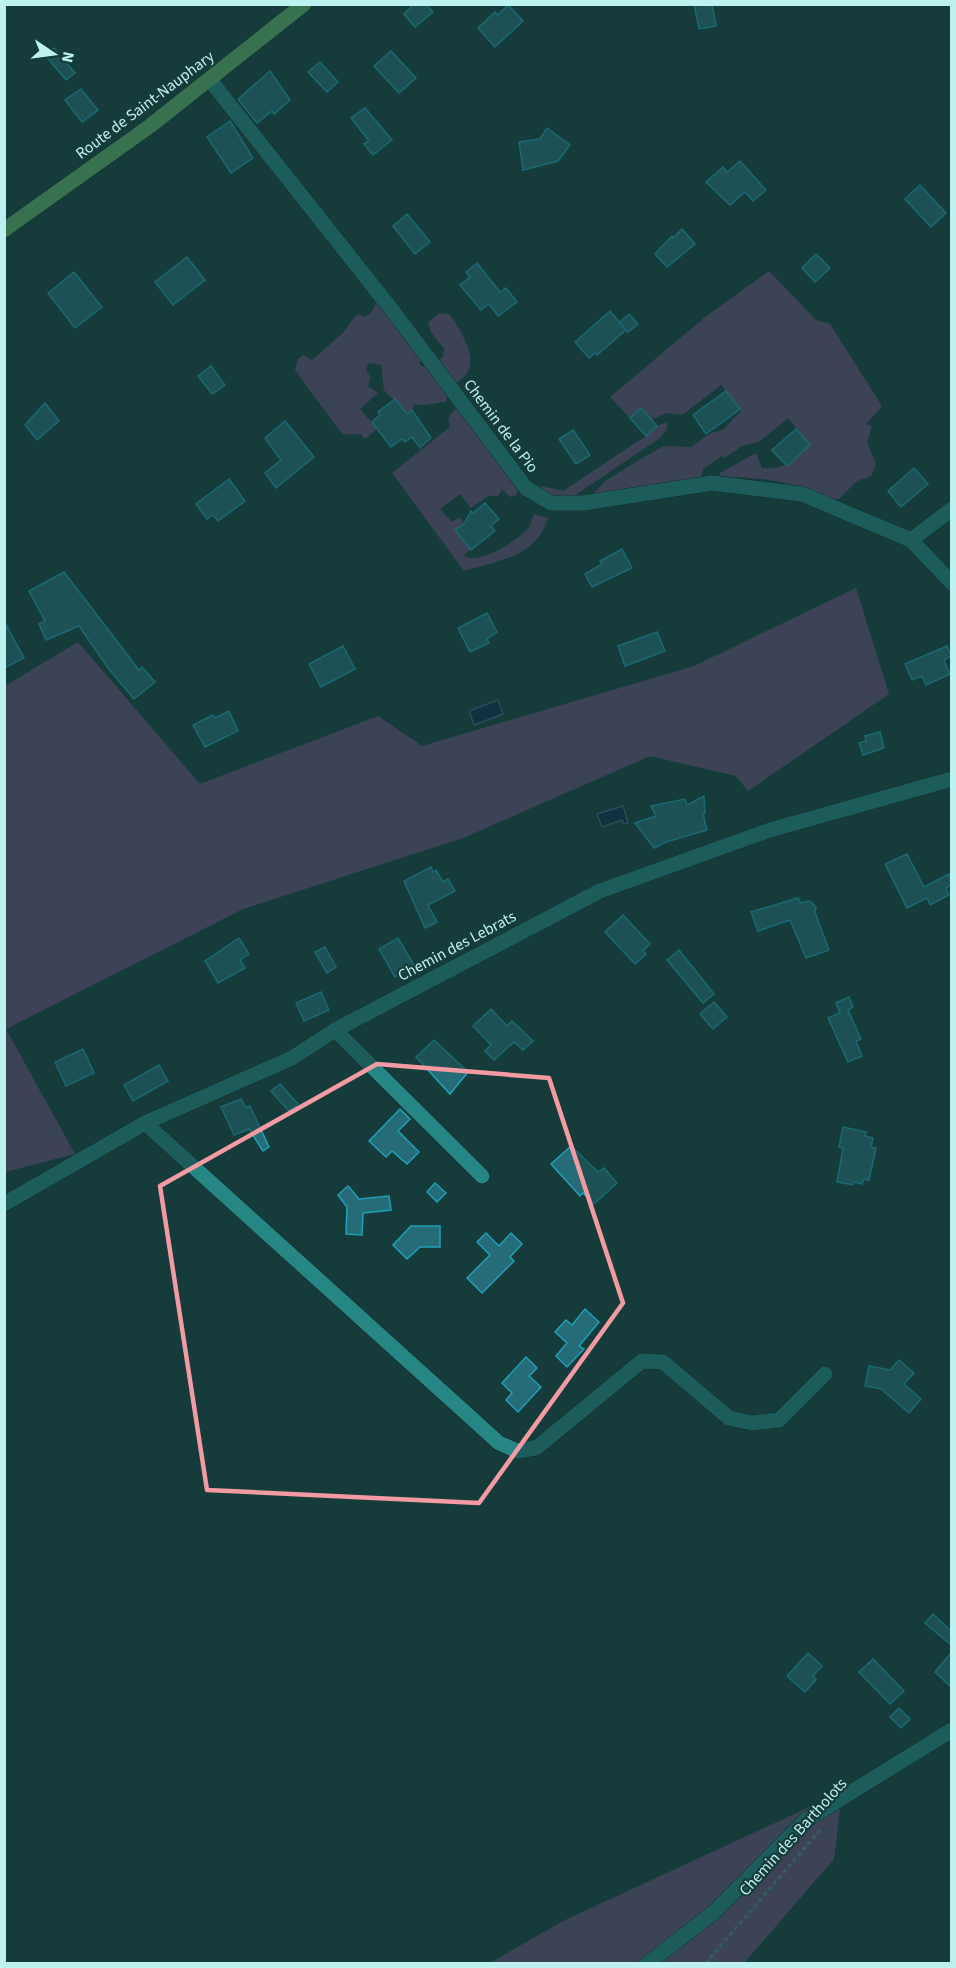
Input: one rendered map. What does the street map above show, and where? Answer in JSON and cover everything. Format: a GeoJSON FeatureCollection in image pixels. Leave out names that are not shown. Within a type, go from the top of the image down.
{"type":"FeatureCollection","features":[{"type":"Feature","properties":{"kind":"main road","name":"Route de Saint-Nauphary"},"geometry":{"type":"LineString","coordinates":[[4,230],[143,132],[304,4]]}},
{"type":"Feature","properties":{"kind":"street","name":"Chemin de la Pio"},"geometry":{"type":"LineString","coordinates":[[210,80],[392,310],[526,488],[551,503],[584,503],[712,483],[802,494],[911,540],[951,583]]}},
{"type":"Feature","properties":{"kind":"street"},"geometry":{"type":"LineString","coordinates":[[911,540],[951,509]]}},
{"type":"Feature","properties":{"kind":"street","name":"Chemin des Lebrats"},"geometry":{"type":"LineString","coordinates":[[4,1204],[146,1123],[291,1058],[335,1030],[600,891],[770,830],[951,779]]}},
{"type":"Feature","properties":{"kind":"street"},"geometry":{"type":"LineString","coordinates":[[335,1030],[482,1176]]}},
{"type":"Feature","properties":{"kind":"street"},"geometry":{"type":"LineString","coordinates":[[146,1123],[499,1443],[518,1451],[536,1448],[642,1361],[663,1362],[729,1418],[752,1423],[779,1420],[825,1374]]}},
{"type":"Feature","properties":{"kind":"street","name":"Chemin des Bartholots"},"geometry":{"type":"LineString","coordinates":[[647,1964],[713,1913],[806,1820],[951,1730]]}},
{"type":"Feature","properties":{"kind":"path","name":"Chemin des Bartholots"},"geometry":{"type":"LineString","coordinates":[[705,1964],[826,1824]]}},
{"type":"Feature","properties":{"kind":"highlighted area"},"geometry":{"type":"Polygon","coordinates":[[[377,1064],[549,1078],[623,1303],[479,1503],[207,1490],[160,1186],[377,1064]]]}},
{"type":"Feature","properties":{"kind":"shaded area"},"geometry":{"type":"Polygon","coordinates":[[[769,271],[816,320],[830,324],[882,406],[866,424],[872,426],[867,442],[876,464],[871,476],[857,481],[839,499],[825,497],[777,481],[719,477],[720,473],[756,453],[762,468],[783,466],[799,455],[810,445],[788,418],[759,442],[742,446],[703,469],[701,478],[592,496],[604,482],[644,457],[664,446],[691,447],[711,433],[723,430],[741,411],[721,385],[682,415],[667,413],[651,420],[641,409],[630,418],[610,397],[704,318],[769,271]]]}},
{"type":"Feature","properties":{"kind":"shaded area"},"geometry":{"type":"Polygon","coordinates":[[[376,301],[420,359],[420,365],[427,368],[443,357],[444,349],[431,332],[428,323],[439,313],[449,314],[466,342],[471,359],[467,373],[452,387],[446,402],[414,404],[412,410],[407,414],[384,390],[381,365],[369,363],[366,369],[370,377],[368,386],[378,393],[360,409],[377,429],[365,439],[361,434],[342,434],[295,370],[298,359],[303,355],[312,360],[343,333],[357,314],[365,317],[370,314],[376,301]]]}},
{"type":"Feature","properties":{"kind":"shaded area"},"geometry":{"type":"Polygon","coordinates":[[[456,408],[519,489],[516,495],[510,497],[502,489],[498,496],[488,496],[471,508],[460,494],[440,509],[452,522],[460,517],[464,524],[456,531],[470,549],[464,555],[465,557],[480,557],[509,544],[529,527],[534,514],[548,518],[535,542],[525,549],[503,560],[464,571],[392,473],[450,427],[448,418],[456,408]]]}},
{"type":"Feature","properties":{"kind":"shaded area"},"geometry":{"type":"Polygon","coordinates":[[[667,423],[667,429],[660,438],[571,498],[555,498],[538,489],[542,486],[563,491],[642,439],[658,425],[667,423]]]}},
{"type":"Feature","properties":{"kind":"shaded area"},"geometry":{"type":"Polygon","coordinates":[[[856,588],[889,694],[748,791],[736,776],[650,756],[463,838],[243,909],[6,1029],[75,1154],[5,1172],[5,686],[78,642],[200,784],[378,716],[422,746],[694,666],[856,588]]]}},
{"type":"Feature","properties":{"kind":"shaded area"},"geometry":{"type":"Polygon","coordinates":[[[842,1792],[834,1859],[744,1963],[488,1964],[563,1921],[842,1792]]]}},
{"type":"Feature","properties":{"kind":"water"},"geometry":{"type":"Polygon","coordinates":[[[498,700],[503,714],[474,725],[469,711],[498,700]]]}},
{"type":"Feature","properties":{"kind":"water"},"geometry":{"type":"Polygon","coordinates":[[[623,806],[628,823],[624,824],[622,820],[602,827],[597,814],[623,806]]]}},
{"type":"Feature","properties":{"kind":"building"},"geometry":{"type":"Polygon","coordinates":[[[414,4],[426,4],[433,12],[415,27],[404,14],[414,4]]]}},
{"type":"Feature","properties":{"kind":"building"},"geometry":{"type":"Polygon","coordinates":[[[694,4],[712,4],[716,26],[699,29],[694,4]]]}},
{"type":"Feature","properties":{"kind":"building"},"geometry":{"type":"Polygon","coordinates":[[[508,5],[523,21],[495,47],[478,28],[495,12],[498,15],[508,5]]]}},
{"type":"Feature","properties":{"kind":"building"},"geometry":{"type":"Polygon","coordinates":[[[54,48],[75,73],[66,80],[45,55],[54,48]]]}},
{"type":"Feature","properties":{"kind":"building"},"geometry":{"type":"Polygon","coordinates":[[[391,51],[416,78],[399,93],[374,66],[391,51]]]}},
{"type":"Feature","properties":{"kind":"building"},"geometry":{"type":"Polygon","coordinates":[[[320,62],[338,82],[327,92],[308,72],[320,62]]]}},
{"type":"Feature","properties":{"kind":"building"},"geometry":{"type":"Polygon","coordinates":[[[270,71],[290,100],[274,114],[272,111],[257,123],[238,99],[270,71]]]}},
{"type":"Feature","properties":{"kind":"building"},"geometry":{"type":"Polygon","coordinates":[[[81,89],[98,110],[82,122],[65,100],[81,89]]]}},
{"type":"Feature","properties":{"kind":"building"},"geometry":{"type":"Polygon","coordinates":[[[365,108],[392,140],[373,155],[364,144],[369,141],[351,118],[365,108]]]}},
{"type":"Feature","properties":{"kind":"building"},"geometry":{"type":"Polygon","coordinates":[[[230,121],[253,158],[231,173],[207,137],[230,121]]]}},
{"type":"Feature","properties":{"kind":"building"},"geometry":{"type":"Polygon","coordinates":[[[547,128],[570,145],[558,161],[523,170],[519,142],[540,139],[547,128]]]}},
{"type":"Feature","properties":{"kind":"building"},"geometry":{"type":"Polygon","coordinates":[[[740,161],[766,190],[753,201],[745,192],[730,205],[706,182],[723,167],[727,172],[740,161]]]}},
{"type":"Feature","properties":{"kind":"building"},"geometry":{"type":"Polygon","coordinates":[[[920,185],[946,213],[931,227],[905,199],[920,185]]]}},
{"type":"Feature","properties":{"kind":"building"},"geometry":{"type":"Polygon","coordinates":[[[407,214],[430,242],[415,254],[393,226],[407,214]]]}},
{"type":"Feature","properties":{"kind":"building"},"geometry":{"type":"Polygon","coordinates":[[[682,229],[695,244],[667,267],[655,254],[682,229]]]}},
{"type":"Feature","properties":{"kind":"building"},"geometry":{"type":"Polygon","coordinates":[[[816,254],[830,268],[815,282],[802,268],[816,254]]]}},
{"type":"Feature","properties":{"kind":"building"},"geometry":{"type":"Polygon","coordinates":[[[187,257],[205,280],[173,305],[155,282],[187,257]]]}},
{"type":"Feature","properties":{"kind":"building"},"geometry":{"type":"Polygon","coordinates":[[[477,263],[500,292],[506,288],[517,302],[498,316],[489,304],[481,310],[460,285],[470,277],[466,272],[477,263]]]}},
{"type":"Feature","properties":{"kind":"building"},"geometry":{"type":"Polygon","coordinates":[[[74,272],[102,307],[75,328],[48,293],[74,272]]]}},
{"type":"Feature","properties":{"kind":"building"},"geometry":{"type":"Polygon","coordinates":[[[610,311],[625,329],[620,322],[629,314],[638,324],[628,332],[626,330],[597,355],[595,353],[589,358],[575,342],[610,311]]]}},
{"type":"Feature","properties":{"kind":"building"},"geometry":{"type":"Polygon","coordinates":[[[211,366],[225,385],[212,394],[198,376],[211,366]]]}},
{"type":"Feature","properties":{"kind":"building"},"geometry":{"type":"Polygon","coordinates":[[[726,391],[740,409],[706,434],[693,415],[726,391]]]}},
{"type":"Feature","properties":{"kind":"building"},"geometry":{"type":"Polygon","coordinates":[[[395,399],[407,414],[412,410],[431,438],[420,448],[412,437],[405,442],[402,439],[391,447],[372,422],[380,415],[378,412],[395,399]]]}},
{"type":"Feature","properties":{"kind":"building"},"geometry":{"type":"Polygon","coordinates":[[[45,403],[59,421],[37,440],[25,425],[45,403]]]}},
{"type":"Feature","properties":{"kind":"building"},"geometry":{"type":"Polygon","coordinates":[[[641,408],[657,426],[646,436],[630,418],[641,408]]]}},
{"type":"Feature","properties":{"kind":"building"},"geometry":{"type":"Polygon","coordinates":[[[285,421],[314,457],[276,488],[265,473],[281,460],[265,438],[285,421]]]}},
{"type":"Feature","properties":{"kind":"building"},"geometry":{"type":"Polygon","coordinates":[[[796,429],[810,445],[787,466],[772,450],[796,429]]]}},
{"type":"Feature","properties":{"kind":"building"},"geometry":{"type":"Polygon","coordinates":[[[573,430],[590,455],[576,464],[559,439],[573,430]]]}},
{"type":"Feature","properties":{"kind":"building"},"geometry":{"type":"Polygon","coordinates":[[[914,468],[928,484],[901,507],[888,491],[914,468]]]}},
{"type":"Feature","properties":{"kind":"building"},"geometry":{"type":"Polygon","coordinates":[[[229,479],[245,501],[218,521],[213,515],[207,519],[196,504],[229,479]]]}},
{"type":"Feature","properties":{"kind":"building"},"geometry":{"type":"Polygon","coordinates":[[[485,503],[499,519],[491,526],[495,531],[471,550],[455,530],[464,524],[471,511],[473,513],[485,503]]]}},
{"type":"Feature","properties":{"kind":"building"},"geometry":{"type":"Polygon","coordinates":[[[622,549],[632,568],[592,587],[585,574],[602,564],[600,561],[622,549]]]}},
{"type":"Feature","properties":{"kind":"building"},"geometry":{"type":"Polygon","coordinates":[[[64,572],[139,670],[142,667],[155,682],[134,699],[108,668],[79,626],[46,640],[39,624],[45,621],[29,591],[64,572]]]}},
{"type":"Feature","properties":{"kind":"building"},"geometry":{"type":"Polygon","coordinates":[[[487,613],[497,632],[487,639],[489,643],[470,652],[458,628],[487,613]]]}},
{"type":"Feature","properties":{"kind":"building"},"geometry":{"type":"Polygon","coordinates":[[[4,621],[24,658],[4,668],[4,621]]]}},
{"type":"Feature","properties":{"kind":"building"},"geometry":{"type":"Polygon","coordinates":[[[657,632],[665,651],[625,666],[618,646],[657,632]]]}},
{"type":"Feature","properties":{"kind":"building"},"geometry":{"type":"Polygon","coordinates":[[[343,646],[355,669],[321,687],[309,664],[343,646]]]}},
{"type":"Feature","properties":{"kind":"building"},"geometry":{"type":"Polygon","coordinates":[[[947,646],[951,656],[944,660],[950,674],[926,685],[922,676],[912,680],[905,664],[947,646]]]}},
{"type":"Feature","properties":{"kind":"building"},"geometry":{"type":"Polygon","coordinates":[[[229,711],[238,731],[205,747],[193,725],[213,715],[215,718],[229,711]]]}},
{"type":"Feature","properties":{"kind":"building"},"geometry":{"type":"Polygon","coordinates":[[[880,732],[884,748],[863,755],[859,743],[866,741],[865,736],[880,732]]]}},
{"type":"Feature","properties":{"kind":"building"},"geometry":{"type":"Polygon","coordinates":[[[704,796],[705,813],[703,814],[707,830],[666,842],[654,848],[635,823],[656,816],[651,806],[685,799],[687,805],[704,796]]]}},
{"type":"Feature","properties":{"kind":"building"},"geometry":{"type":"Polygon","coordinates":[[[907,854],[924,887],[949,874],[951,885],[946,888],[949,895],[930,905],[927,898],[907,908],[885,864],[907,854]]]}},
{"type":"Feature","properties":{"kind":"building"},"geometry":{"type":"Polygon","coordinates":[[[431,867],[433,872],[436,870],[443,882],[448,879],[455,891],[428,905],[437,922],[425,928],[404,881],[431,867]]]}},
{"type":"Feature","properties":{"kind":"building"},"geometry":{"type":"Polygon","coordinates":[[[798,898],[801,903],[810,901],[816,907],[815,912],[829,950],[806,958],[790,920],[758,931],[751,912],[798,898]]]}},
{"type":"Feature","properties":{"kind":"building"},"geometry":{"type":"Polygon","coordinates":[[[623,915],[650,944],[643,951],[646,954],[635,964],[605,932],[623,915]]]}},
{"type":"Feature","properties":{"kind":"building"},"geometry":{"type":"Polygon","coordinates":[[[239,938],[249,954],[240,960],[245,968],[218,983],[205,961],[239,938]]]}},
{"type":"Feature","properties":{"kind":"building"},"geometry":{"type":"Polygon","coordinates":[[[398,938],[415,967],[395,977],[379,949],[398,938]]]}},
{"type":"Feature","properties":{"kind":"building"},"geometry":{"type":"Polygon","coordinates":[[[325,947],[336,967],[327,973],[315,952],[325,947]]]}},
{"type":"Feature","properties":{"kind":"building"},"geometry":{"type":"Polygon","coordinates":[[[679,950],[714,994],[703,1003],[667,960],[679,950]]]}},
{"type":"Feature","properties":{"kind":"building"},"geometry":{"type":"Polygon","coordinates":[[[321,992],[329,1010],[304,1021],[296,1003],[321,992]]]}},
{"type":"Feature","properties":{"kind":"building"},"geometry":{"type":"Polygon","coordinates":[[[849,997],[853,1007],[848,1010],[861,1039],[856,1041],[862,1056],[848,1062],[828,1018],[840,1013],[836,1003],[849,997]]]}},
{"type":"Feature","properties":{"kind":"building"},"geometry":{"type":"Polygon","coordinates":[[[714,1002],[727,1017],[713,1029],[700,1014],[714,1002]]]}},
{"type":"Feature","properties":{"kind":"building"},"geometry":{"type":"Polygon","coordinates":[[[491,1009],[507,1026],[512,1021],[533,1041],[523,1050],[514,1042],[494,1060],[485,1051],[491,1045],[473,1026],[491,1009]]]}},
{"type":"Feature","properties":{"kind":"building"},"geometry":{"type":"Polygon","coordinates":[[[434,1040],[468,1072],[450,1094],[416,1057],[434,1040]]]}},
{"type":"Feature","properties":{"kind":"building"},"geometry":{"type":"Polygon","coordinates":[[[83,1049],[94,1073],[66,1086],[55,1062],[83,1049]]]}},
{"type":"Feature","properties":{"kind":"building"},"geometry":{"type":"Polygon","coordinates":[[[159,1065],[168,1081],[133,1101],[124,1085],[159,1065]]]}},
{"type":"Feature","properties":{"kind":"building"},"geometry":{"type":"Polygon","coordinates":[[[280,1084],[298,1104],[289,1111],[271,1091],[280,1084]]]}},
{"type":"Feature","properties":{"kind":"building"},"geometry":{"type":"Polygon","coordinates":[[[241,1099],[246,1108],[250,1106],[269,1147],[263,1151],[249,1129],[234,1135],[221,1107],[241,1099]]]}},
{"type":"Feature","properties":{"kind":"building"},"geometry":{"type":"Polygon","coordinates":[[[400,1109],[410,1119],[398,1131],[419,1152],[407,1164],[392,1151],[386,1157],[369,1141],[400,1109]]]}},
{"type":"Feature","properties":{"kind":"building"},"geometry":{"type":"Polygon","coordinates":[[[843,1127],[866,1132],[865,1136],[873,1138],[871,1147],[876,1148],[869,1180],[864,1179],[862,1184],[837,1182],[843,1148],[839,1147],[843,1127]]]}},
{"type":"Feature","properties":{"kind":"building"},"geometry":{"type":"Polygon","coordinates":[[[571,1146],[598,1172],[604,1168],[617,1183],[594,1204],[583,1193],[580,1196],[551,1164],[571,1146]]]}},
{"type":"Feature","properties":{"kind":"building"},"geometry":{"type":"Polygon","coordinates":[[[435,1183],[446,1193],[437,1202],[427,1192],[435,1183]]]}},
{"type":"Feature","properties":{"kind":"building"},"geometry":{"type":"Polygon","coordinates":[[[348,1186],[359,1199],[389,1196],[391,1210],[363,1213],[362,1235],[346,1234],[347,1207],[338,1195],[348,1186]]]}},
{"type":"Feature","properties":{"kind":"building"},"geometry":{"type":"Polygon","coordinates":[[[411,1226],[440,1226],[440,1247],[420,1247],[407,1259],[393,1245],[411,1226]]]}},
{"type":"Feature","properties":{"kind":"building"},"geometry":{"type":"Polygon","coordinates":[[[486,1233],[499,1246],[511,1233],[522,1244],[510,1257],[514,1261],[482,1293],[467,1278],[490,1255],[477,1242],[486,1233]]]}},
{"type":"Feature","properties":{"kind":"building"},"geometry":{"type":"Polygon","coordinates":[[[585,1309],[599,1322],[579,1346],[584,1349],[567,1367],[556,1356],[567,1343],[555,1332],[566,1320],[572,1325],[585,1309]]]}},
{"type":"Feature","properties":{"kind":"building"},"geometry":{"type":"Polygon","coordinates":[[[526,1357],[537,1368],[529,1376],[541,1387],[518,1412],[506,1400],[512,1393],[502,1383],[526,1357]]]}},
{"type":"Feature","properties":{"kind":"building"},"geometry":{"type":"Polygon","coordinates":[[[899,1360],[914,1373],[904,1384],[921,1399],[909,1413],[881,1389],[865,1386],[869,1366],[890,1370],[899,1360]]]}},
{"type":"Feature","properties":{"kind":"building"},"geometry":{"type":"Polygon","coordinates":[[[933,1614],[951,1631],[951,1645],[925,1623],[933,1614]]]}},
{"type":"Feature","properties":{"kind":"building"},"geometry":{"type":"Polygon","coordinates":[[[808,1653],[822,1666],[813,1676],[816,1680],[805,1692],[787,1676],[808,1653]]]}},
{"type":"Feature","properties":{"kind":"building"},"geometry":{"type":"Polygon","coordinates":[[[951,1653],[951,1687],[935,1672],[951,1653]]]}},
{"type":"Feature","properties":{"kind":"building"},"geometry":{"type":"Polygon","coordinates":[[[873,1659],[904,1691],[890,1704],[859,1672],[873,1659]]]}},
{"type":"Feature","properties":{"kind":"building"},"geometry":{"type":"Polygon","coordinates":[[[899,1708],[910,1719],[901,1728],[890,1717],[899,1708]]]}}]}
